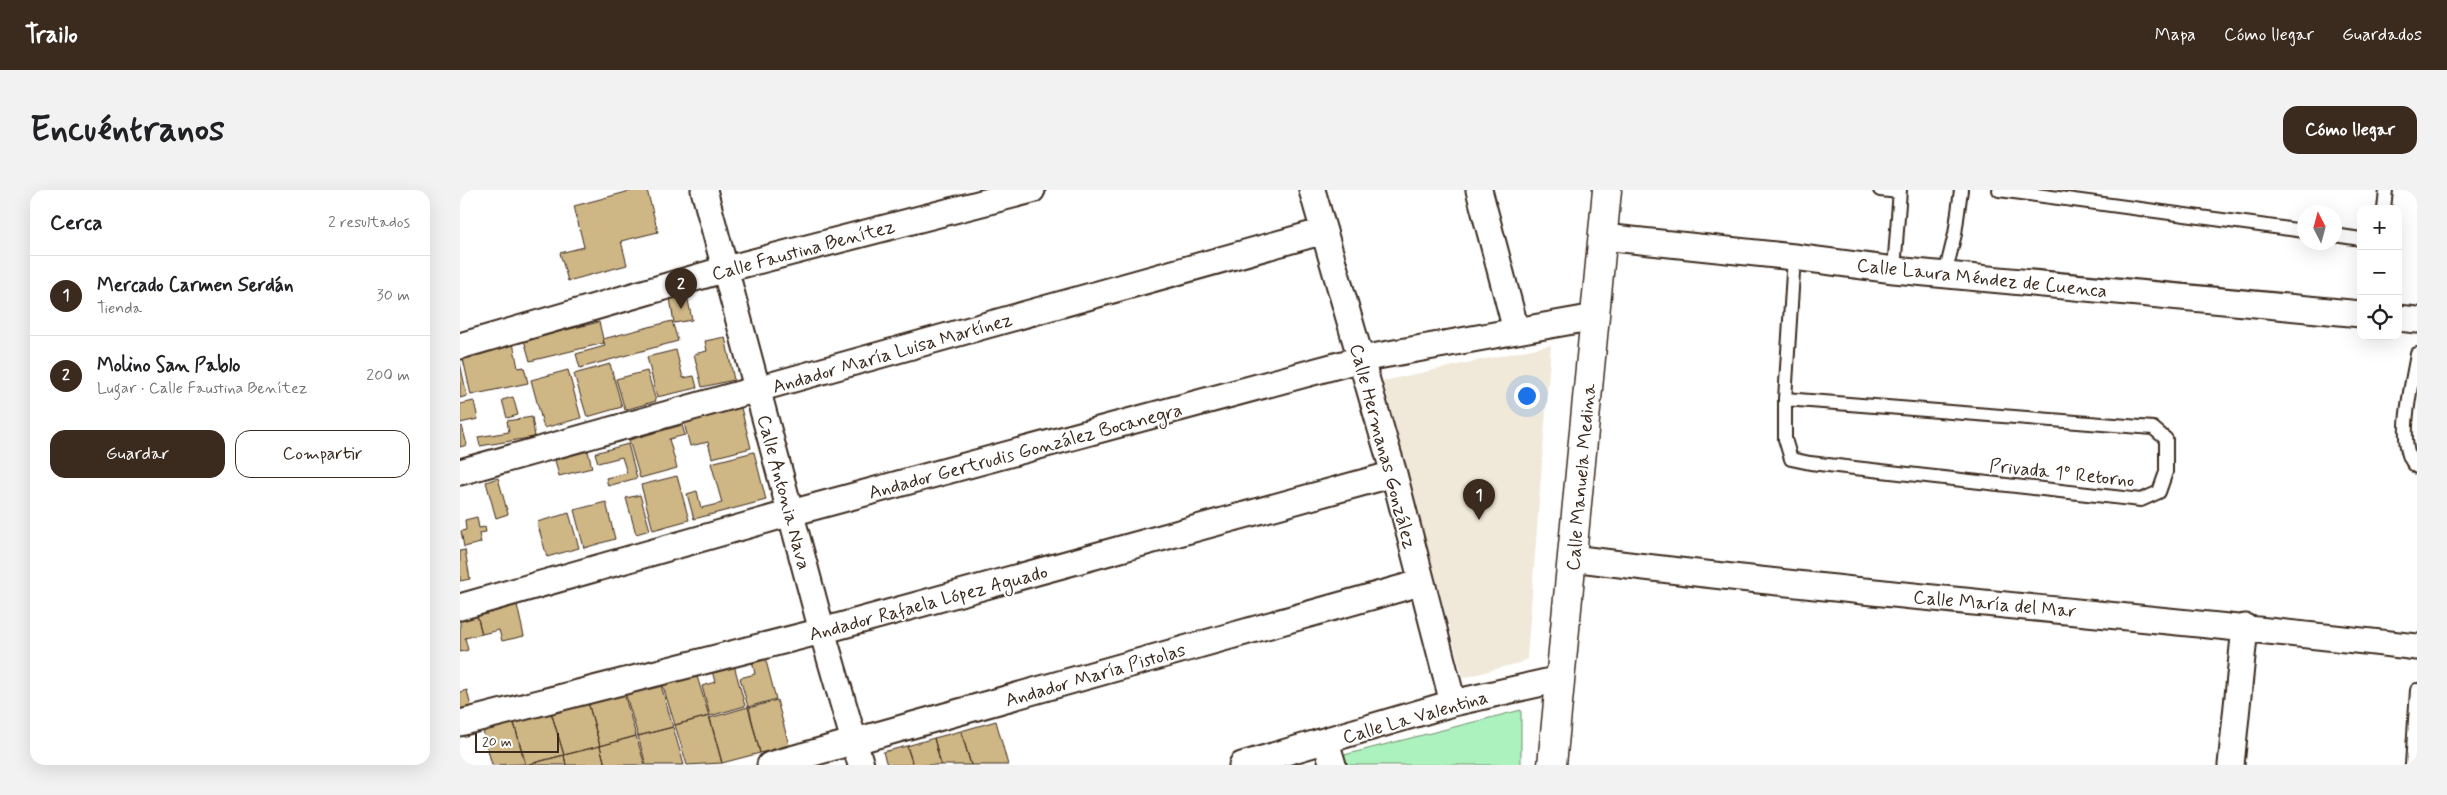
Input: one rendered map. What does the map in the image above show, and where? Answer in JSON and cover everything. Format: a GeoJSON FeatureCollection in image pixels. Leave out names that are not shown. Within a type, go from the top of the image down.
{"type":"FeatureCollection","features":[{"type":"Feature","properties":{"kind":"street","name":"Calle Antonia Nava"},"geometry":{"type":"LineString","coordinates":[[704,190],[822,631],[858,753]]}},
{"type":"Feature","properties":{"kind":"street","name":"Calle Faustina Benítez"},"geometry":{"type":"LineString","coordinates":[[460,346],[726,268],[1032,190]]}},
{"type":"Feature","properties":{"kind":"street","name":"Calle Hermanas González"},"geometry":{"type":"LineString","coordinates":[[1312,190],[1394,474],[1420,583],[1453,703]]}},
{"type":"Feature","properties":{"kind":"street"},"geometry":{"type":"LineString","coordinates":[[1478,190],[1516,330]]}},
{"type":"Feature","properties":{"kind":"street","name":"Calle Manuela Medina"},"geometry":{"type":"LineString","coordinates":[[1552,765],[1608,190]]}},
{"type":"Feature","properties":{"kind":"street","name":"Andador María Luisa Martínez"},"geometry":{"type":"LineString","coordinates":[[460,472],[1324,231]]}},
{"type":"Feature","properties":{"kind":"street","name":"Calle Laura Méndez de Cuenca"},"geometry":{"type":"LineString","coordinates":[[1603,237],[1794,257],[1894,270],[2357,314]]}},
{"type":"Feature","properties":{"kind":"street","name":"Andador Gertrudis González Bocanegra"},"geometry":{"type":"LineString","coordinates":[[460,607],[791,513],[1361,359],[1595,317]]}},
{"type":"Feature","properties":{"kind":"street"},"geometry":{"type":"LineString","coordinates":[[2402,318],[2417,320]]}},
{"type":"Feature","properties":{"kind":"street","name":"Andador Rafaela López Aguado"},"geometry":{"type":"LineString","coordinates":[[460,723],[822,631],[1394,474]]}},
{"type":"Feature","properties":{"kind":"street","name":"Calle María del Mar"},"geometry":{"type":"LineString","coordinates":[[1572,558],[1733,579],[2245,627],[2417,647]]}},
{"type":"Feature","properties":{"kind":"street","name":"Andador María Pistolas"},"geometry":{"type":"LineString","coordinates":[[770,765],[858,753],[1420,583]]}},
{"type":"Feature","properties":{"kind":"street"},"geometry":{"type":"LineString","coordinates":[[2231,765],[2245,627]]}},
{"type":"Feature","properties":{"kind":"street","name":"Calle La Valentina"},"geometry":{"type":"LineString","coordinates":[[1242,765],[1329,753],[1453,703],[1560,679]]}},
{"type":"Feature","properties":{"kind":"lane"},"geometry":{"type":"LineString","coordinates":[[1880,190],[1899,191],[1894,270]]}},
{"type":"Feature","properties":{"kind":"lane"},"geometry":{"type":"LineString","coordinates":[[1945,275],[1955,234],[1961,190]]}},
{"type":"Feature","properties":{"kind":"lane"},"geometry":{"type":"LineString","coordinates":[[1998,190],[2297,230]]}},
{"type":"Feature","properties":{"kind":"lane"},"geometry":{"type":"LineString","coordinates":[[2384,205],[2386,190]]}},
{"type":"Feature","properties":{"kind":"lane"},"geometry":{"type":"LineString","coordinates":[[2342,236],[2357,238]]}},
{"type":"Feature","properties":{"kind":"lane","name":"Privada 1º Retorno"},"geometry":{"type":"LineString","coordinates":[[1785,399],[2153,428],[2166,439],[2166,472],[2158,492],[2141,500],[1810,463],[1792,459],[1785,439],[1785,399],[1794,257]]}},
{"type":"Feature","properties":{"kind":"lane"},"geometry":{"type":"LineString","coordinates":[[2417,354],[2404,441],[2410,461],[2417,467]]}},
{"type":"Feature","properties":{"kind":"lane"},"geometry":{"type":"LineString","coordinates":[[2412,765],[2417,690]]}},
{"type":"Feature","properties":{"kind":"shaded area"},"geometry":{"type":"Polygon","coordinates":[[[1551,345],[1527,659],[1463,678],[1383,381],[1551,345]]]}},
{"type":"Feature","properties":{"kind":"green space"},"geometry":{"type":"Polygon","coordinates":[[[1521,710],[1521,765],[1347,765],[1344,755],[1521,710]]]}},
{"type":"Feature","properties":{"kind":"building"},"geometry":{"type":"Polygon","coordinates":[[[634,190],[647,190],[658,232],[621,241],[627,265],[568,281],[560,253],[584,247],[574,206],[634,190]]]}},
{"type":"Feature","properties":{"kind":"building"},"geometry":{"type":"Polygon","coordinates":[[[687,295],[692,320],[674,323],[670,298],[687,295]]]}},
{"type":"Feature","properties":{"kind":"building"},"geometry":{"type":"Polygon","coordinates":[[[672,321],[678,341],[580,368],[576,354],[605,346],[603,339],[672,321]]]}},
{"type":"Feature","properties":{"kind":"building"},"geometry":{"type":"Polygon","coordinates":[[[599,322],[604,343],[530,361],[524,340],[599,322]]]}},
{"type":"Feature","properties":{"kind":"building"},"geometry":{"type":"Polygon","coordinates":[[[725,337],[734,380],[702,387],[694,354],[707,351],[705,341],[725,337]]]}},
{"type":"Feature","properties":{"kind":"building"},"geometry":{"type":"Polygon","coordinates":[[[513,343],[518,368],[524,367],[528,383],[471,395],[462,354],[513,343]]]}},
{"type":"Feature","properties":{"kind":"building"},"geometry":{"type":"Polygon","coordinates":[[[676,350],[683,378],[694,376],[697,388],[657,397],[647,357],[676,350]]]}},
{"type":"Feature","properties":{"kind":"building"},"geometry":{"type":"Polygon","coordinates":[[[460,363],[467,396],[460,398],[460,363]]]}},
{"type":"Feature","properties":{"kind":"building"},"geometry":{"type":"Polygon","coordinates":[[[610,364],[622,407],[587,417],[574,374],[610,364]]]}},
{"type":"Feature","properties":{"kind":"building"},"geometry":{"type":"Polygon","coordinates":[[[568,370],[581,418],[544,428],[531,380],[568,370]]]}},
{"type":"Feature","properties":{"kind":"building"},"geometry":{"type":"Polygon","coordinates":[[[647,371],[656,401],[625,410],[616,379],[647,371]]]}},
{"type":"Feature","properties":{"kind":"building"},"geometry":{"type":"Polygon","coordinates":[[[513,397],[518,415],[507,418],[502,400],[513,397]]]}},
{"type":"Feature","properties":{"kind":"building"},"geometry":{"type":"Polygon","coordinates":[[[474,401],[478,419],[460,423],[460,404],[474,401]]]}},
{"type":"Feature","properties":{"kind":"building"},"geometry":{"type":"Polygon","coordinates":[[[741,408],[751,448],[712,458],[708,442],[690,446],[684,423],[741,408]]]}},
{"type":"Feature","properties":{"kind":"building"},"geometry":{"type":"Polygon","coordinates":[[[532,417],[535,437],[480,446],[478,437],[509,432],[507,421],[532,417]]]}},
{"type":"Feature","properties":{"kind":"building"},"geometry":{"type":"Polygon","coordinates":[[[682,425],[685,435],[669,439],[677,468],[640,478],[629,440],[682,425]]]}},
{"type":"Feature","properties":{"kind":"building"},"geometry":{"type":"Polygon","coordinates":[[[462,426],[467,445],[460,447],[460,427],[462,426]]]}},
{"type":"Feature","properties":{"kind":"building"},"geometry":{"type":"Polygon","coordinates":[[[628,444],[637,478],[608,486],[606,478],[627,473],[622,457],[598,463],[595,453],[628,444]]]}},
{"type":"Feature","properties":{"kind":"building"},"geometry":{"type":"Polygon","coordinates":[[[588,451],[592,468],[559,476],[555,460],[588,451]]]}},
{"type":"Feature","properties":{"kind":"building"},"geometry":{"type":"Polygon","coordinates":[[[754,452],[766,500],[694,519],[687,494],[697,491],[701,508],[722,503],[711,463],[754,452]]]}},
{"type":"Feature","properties":{"kind":"building"},"geometry":{"type":"Polygon","coordinates":[[[677,476],[689,520],[653,530],[641,485],[677,476]]]}},
{"type":"Feature","properties":{"kind":"building"},"geometry":{"type":"Polygon","coordinates":[[[498,478],[508,514],[496,518],[486,482],[498,478]]]}},
{"type":"Feature","properties":{"kind":"building"},"geometry":{"type":"Polygon","coordinates":[[[640,495],[650,530],[636,534],[626,498],[640,495]]]}},
{"type":"Feature","properties":{"kind":"building"},"geometry":{"type":"Polygon","coordinates":[[[606,502],[615,539],[584,548],[574,510],[606,502]]]}},
{"type":"Feature","properties":{"kind":"building"},"geometry":{"type":"Polygon","coordinates":[[[569,513],[579,548],[547,557],[537,522],[569,513]]]}},
{"type":"Feature","properties":{"kind":"building"},"geometry":{"type":"Polygon","coordinates":[[[477,517],[479,528],[485,527],[486,532],[479,533],[481,543],[464,547],[461,531],[466,530],[465,520],[477,517]]]}},
{"type":"Feature","properties":{"kind":"building"},"geometry":{"type":"Polygon","coordinates":[[[465,550],[470,579],[460,581],[460,551],[465,550]]]}},
{"type":"Feature","properties":{"kind":"building"},"geometry":{"type":"Polygon","coordinates":[[[517,605],[524,636],[502,641],[499,630],[482,634],[477,615],[517,605]]]}},
{"type":"Feature","properties":{"kind":"building"},"geometry":{"type":"Polygon","coordinates":[[[477,615],[482,634],[465,638],[468,650],[460,652],[460,616],[477,615]]]}},
{"type":"Feature","properties":{"kind":"building"},"geometry":{"type":"Polygon","coordinates":[[[765,657],[776,699],[748,707],[740,678],[755,674],[752,660],[765,657]]]}},
{"type":"Feature","properties":{"kind":"building"},"geometry":{"type":"Polygon","coordinates":[[[734,665],[745,706],[710,716],[702,686],[715,682],[712,671],[734,665]]]}},
{"type":"Feature","properties":{"kind":"building"},"geometry":{"type":"Polygon","coordinates":[[[696,673],[709,716],[675,725],[662,683],[696,673]]]}},
{"type":"Feature","properties":{"kind":"building"},"geometry":{"type":"Polygon","coordinates":[[[660,682],[673,727],[638,736],[625,692],[660,682]]]}},
{"type":"Feature","properties":{"kind":"building"},"geometry":{"type":"Polygon","coordinates":[[[467,690],[472,712],[460,715],[460,692],[467,690]]]}},
{"type":"Feature","properties":{"kind":"building"},"geometry":{"type":"Polygon","coordinates":[[[624,693],[636,736],[600,746],[588,702],[624,693]]]}},
{"type":"Feature","properties":{"kind":"building"},"geometry":{"type":"Polygon","coordinates":[[[777,700],[789,745],[760,753],[749,708],[777,700]]]}},
{"type":"Feature","properties":{"kind":"building"},"geometry":{"type":"Polygon","coordinates":[[[588,702],[600,746],[564,755],[551,712],[588,702]]]}},
{"type":"Feature","properties":{"kind":"building"},"geometry":{"type":"Polygon","coordinates":[[[748,707],[760,753],[722,763],[710,718],[748,707]]]}},
{"type":"Feature","properties":{"kind":"building"},"geometry":{"type":"Polygon","coordinates":[[[551,712],[564,755],[526,765],[514,723],[551,712]]]}},
{"type":"Feature","properties":{"kind":"building"},"geometry":{"type":"Polygon","coordinates":[[[709,716],[722,763],[687,765],[675,725],[709,716]]]}},
{"type":"Feature","properties":{"kind":"building"},"geometry":{"type":"Polygon","coordinates":[[[996,721],[1008,765],[971,765],[961,731],[996,721]]]}},
{"type":"Feature","properties":{"kind":"building"},"geometry":{"type":"Polygon","coordinates":[[[514,723],[525,764],[492,765],[483,731],[514,723]]]}},
{"type":"Feature","properties":{"kind":"building"},"geometry":{"type":"Polygon","coordinates":[[[673,727],[684,765],[646,765],[638,736],[673,727]]]}},
{"type":"Feature","properties":{"kind":"building"},"geometry":{"type":"Polygon","coordinates":[[[961,731],[971,765],[941,765],[934,738],[961,731]]]}},
{"type":"Feature","properties":{"kind":"building"},"geometry":{"type":"Polygon","coordinates":[[[636,736],[645,765],[605,765],[600,746],[636,736]]]}},
{"type":"Feature","properties":{"kind":"building"},"geometry":{"type":"Polygon","coordinates":[[[934,738],[941,765],[913,765],[907,746],[934,738]]]}},
{"type":"Feature","properties":{"kind":"building"},"geometry":{"type":"Polygon","coordinates":[[[600,746],[605,765],[566,765],[564,755],[600,746]]]}},
{"type":"Feature","properties":{"kind":"building"},"geometry":{"type":"Polygon","coordinates":[[[907,746],[913,765],[887,765],[883,752],[907,746]]]}},
{"type":"Feature","properties":{"kind":"building"},"geometry":{"type":"Polygon","coordinates":[[[564,755],[566,765],[526,765],[564,755]]]}},
{"type":"Feature","properties":{"kind":"place","name":"Molino San Pablo"},"geometry":{"type":"Point","coordinates":[681,309]}},
{"type":"Feature","properties":{"kind":"place","name":"Mercado Carmen Serdán"},"geometry":{"type":"Point","coordinates":[1479,520]}}]}
